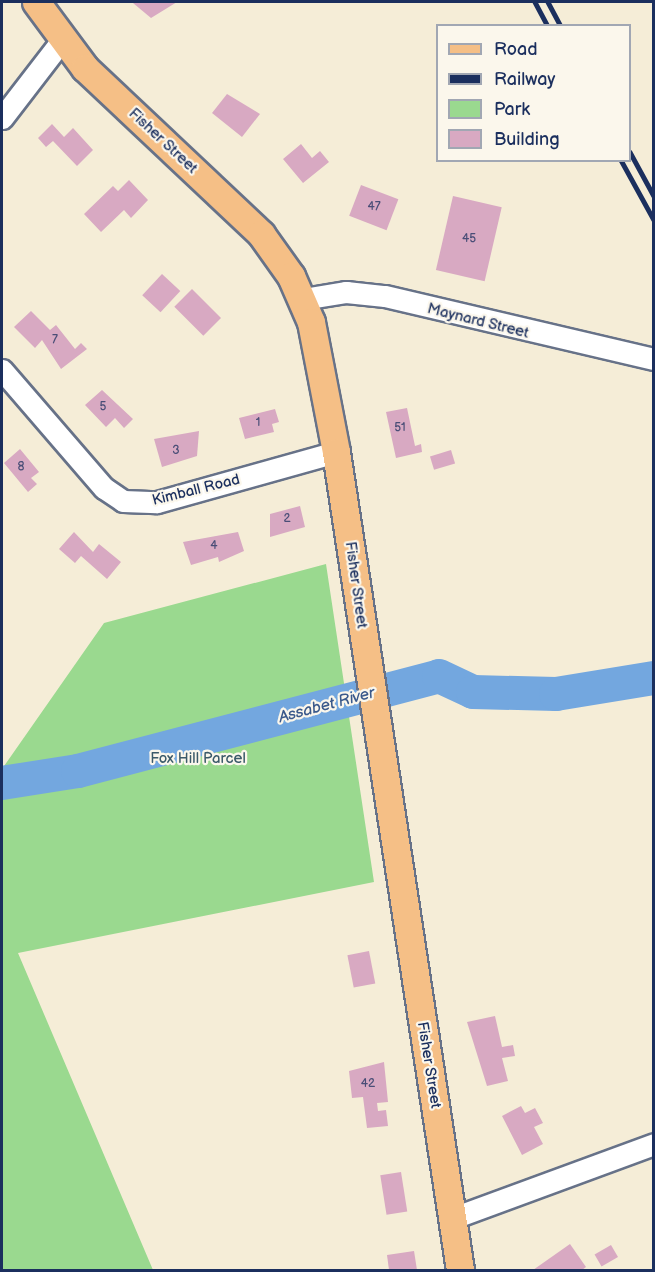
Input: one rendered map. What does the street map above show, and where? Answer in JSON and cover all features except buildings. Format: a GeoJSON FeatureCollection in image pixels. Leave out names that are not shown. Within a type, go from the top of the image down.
{"type":"FeatureCollection","features":[{"type":"Feature","properties":{"kind":"main road","name":"Fisher Street"},"geometry":{"type":"LineString","coordinates":[[36,2],[62,40],[261,234],[303,299],[318,347],[336,452],[460,1270]]}},
{"type":"Feature","properties":{"kind":"street"},"geometry":{"type":"LineString","coordinates":[[2,118],[62,40]]}},
{"type":"Feature","properties":{"kind":"street","name":"Maynard Street"},"geometry":{"type":"LineString","coordinates":[[303,299],[346,292],[385,296],[654,359]]}},
{"type":"Feature","properties":{"kind":"street","name":"Kimball Road"},"geometry":{"type":"LineString","coordinates":[[2,370],[104,488],[123,501],[157,502],[336,452]]}},
{"type":"Feature","properties":{"kind":"street"},"geometry":{"type":"LineString","coordinates":[[453,1218],[654,1144]]}},
{"type":"Feature","properties":{"kind":"green space","name":"Fox Hill Parcel"},"geometry":{"type":"Polygon","coordinates":[[[326,564],[374,882],[18,953],[153,1270],[2,1270],[2,769],[104,623],[326,564]]]}},
{"type":"Feature","properties":{"kind":"waterway","name":"Assabet River"},"geometry":{"type":"LineString","coordinates":[[2,783],[78,771],[439,676],[473,692],[556,694],[654,678]]}},
{"type":"Feature","properties":{"kind":"railway"},"geometry":{"type":"LineString","coordinates":[[535,2],[547,24]]}},
{"type":"Feature","properties":{"kind":"railway"},"geometry":{"type":"LineString","coordinates":[[548,2],[560,24]]}},
{"type":"Feature","properties":{"kind":"railway"},"geometry":{"type":"LineString","coordinates":[[631,154],[654,196]]}},
{"type":"Feature","properties":{"kind":"railway"},"geometry":{"type":"LineString","coordinates":[[622,162],[654,220]]}}]}
